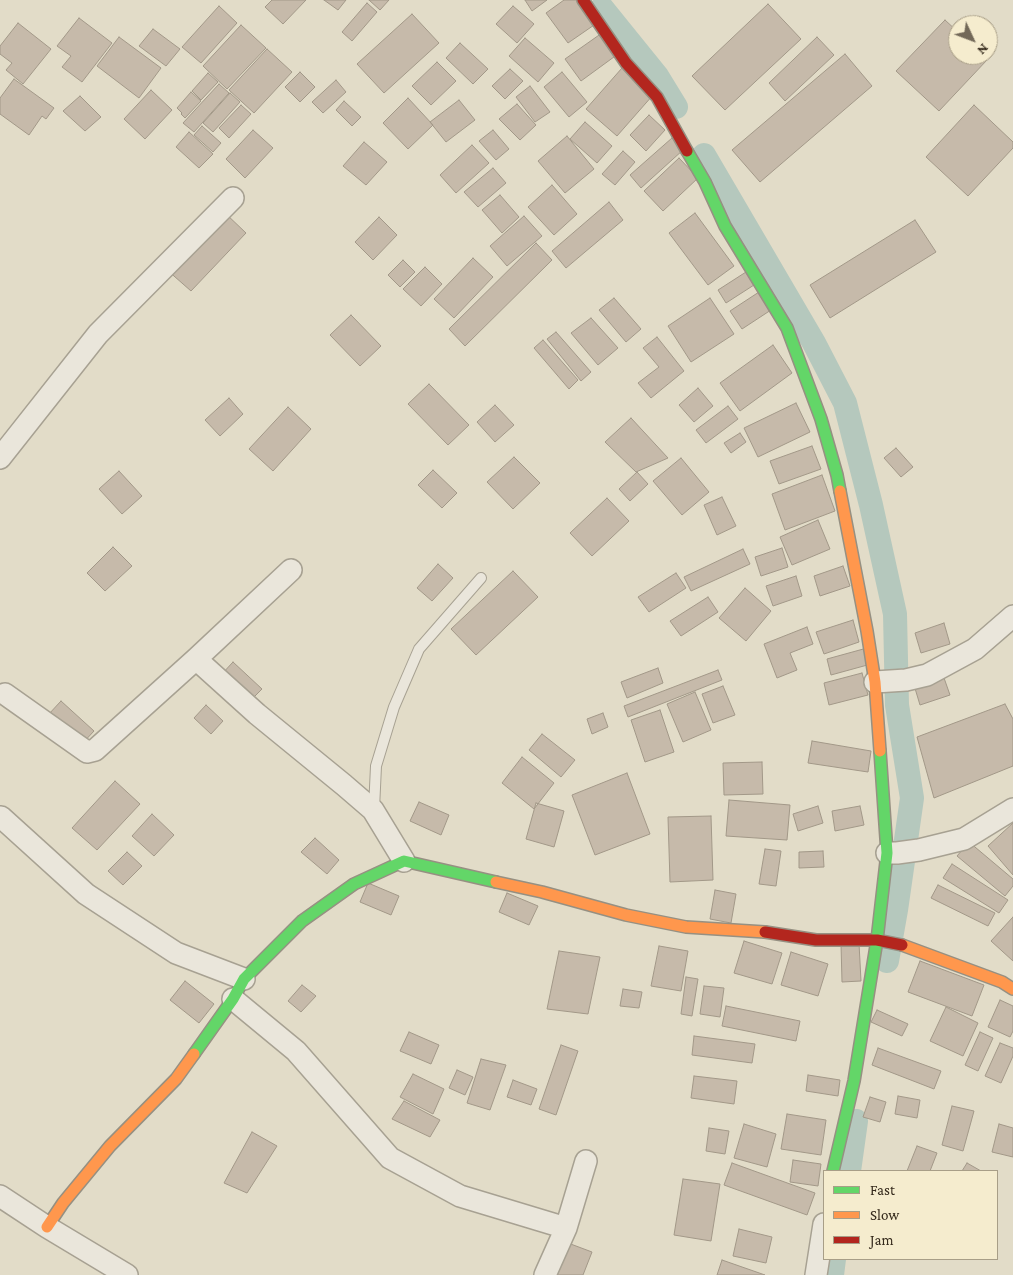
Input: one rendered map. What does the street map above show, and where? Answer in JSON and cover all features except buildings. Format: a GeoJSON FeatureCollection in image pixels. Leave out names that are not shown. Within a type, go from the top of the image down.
{"type":"FeatureCollection","features":[{"type":"Feature","properties":{"kind":"street"},"geometry":{"type":"LineString","coordinates":[[583,0],[626,63],[657,97],[705,182],[725,226],[788,328],[821,419],[837,475],[867,631],[879,681],[892,853],[881,941],[854,1081],[833,1170]]}},
{"type":"Feature","properties":{"kind":"street"},"geometry":{"type":"LineString","coordinates":[[0,458],[98,334],[234,198]]}},
{"type":"Feature","properties":{"kind":"street"},"geometry":{"type":"LineString","coordinates":[[5,694],[87,752],[95,750],[291,570]]}},
{"type":"Feature","properties":{"kind":"street"},"geometry":{"type":"LineString","coordinates":[[879,681],[906,680],[927,675],[975,648],[1013,616]]}},
{"type":"Feature","properties":{"kind":"street"},"geometry":{"type":"LineString","coordinates":[[196,658],[257,714],[374,810],[404,861]]}},
{"type":"Feature","properties":{"kind":"street"},"geometry":{"type":"LineString","coordinates":[[892,853],[919,850],[964,839],[1013,809]]}},
{"type":"Feature","properties":{"kind":"street"},"geometry":{"type":"LineString","coordinates":[[1,817],[86,894],[176,953],[244,979]]}},
{"type":"Feature","properties":{"kind":"street"},"geometry":{"type":"LineString","coordinates":[[47,1227],[63,1203],[110,1146],[176,1079],[233,999],[244,979],[302,921],[354,884],[404,861],[542,892],[626,915],[686,927],[771,932],[816,940],[881,941],[906,946],[1002,982],[1013,989]]}},
{"type":"Feature","properties":{"kind":"street"},"geometry":{"type":"LineString","coordinates":[[233,999],[296,1051],[390,1158],[460,1196],[566,1228]]}},
{"type":"Feature","properties":{"kind":"street"},"geometry":{"type":"LineString","coordinates":[[545,1275],[566,1228],[586,1161]]}},
{"type":"Feature","properties":{"kind":"street"},"geometry":{"type":"LineString","coordinates":[[0,1196],[127,1275]]}},
{"type":"Feature","properties":{"kind":"street"},"geometry":{"type":"LineString","coordinates":[[816,1275],[823,1230]]}},
{"type":"Feature","properties":{"kind":"lane"},"geometry":{"type":"LineString","coordinates":[[374,810],[376,766],[394,707],[420,650],[481,578]]}},
{"type":"Feature","properties":{"kind":"waterway"},"geometry":{"type":"LineString","coordinates":[[602,8],[657,76],[676,107]]}},
{"type":"Feature","properties":{"kind":"waterway"},"geometry":{"type":"LineString","coordinates":[[704,155],[814,343],[845,403],[871,505],[895,614],[897,705],[912,798],[887,961]]}},
{"type":"Feature","properties":{"kind":"waterway"},"geometry":{"type":"LineString","coordinates":[[849,1170],[856,1121]]}},
{"type":"Feature","properties":{"kind":"waterway"},"geometry":{"type":"LineString","coordinates":[[832,1275],[834,1260]]}},
{"type":"Feature","properties":{"kind":"traffic: fast"},"geometry":{"type":"LineString","coordinates":[[687,151],[705,182],[725,226],[787,328],[821,419],[840,491]]}},
{"type":"Feature","properties":{"kind":"traffic: fast"},"geometry":{"type":"LineString","coordinates":[[833,1170],[854,1081],[877,940],[887,853],[880,751]]}},
{"type":"Feature","properties":{"kind":"traffic: fast"},"geometry":{"type":"LineString","coordinates":[[194,1054],[233,999],[244,979],[302,921],[354,884],[404,861],[496,882]]}},
{"type":"Feature","properties":{"kind":"traffic: slow"},"geometry":{"type":"LineString","coordinates":[[840,491],[875,682],[880,751]]}},
{"type":"Feature","properties":{"kind":"traffic: slow"},"geometry":{"type":"LineString","coordinates":[[496,882],[542,892],[626,915],[686,927],[765,932]]}},
{"type":"Feature","properties":{"kind":"traffic: slow"},"geometry":{"type":"LineString","coordinates":[[902,945],[1002,982],[1013,989]]}},
{"type":"Feature","properties":{"kind":"traffic: slow"},"geometry":{"type":"LineString","coordinates":[[47,1227],[63,1203],[110,1146],[176,1079],[194,1054]]}},
{"type":"Feature","properties":{"kind":"traffic: jam"},"geometry":{"type":"LineString","coordinates":[[583,0],[626,63],[657,97],[687,151]]}},
{"type":"Feature","properties":{"kind":"traffic: jam"},"geometry":{"type":"LineString","coordinates":[[765,932],[816,940],[877,940],[902,945]]}}]}
